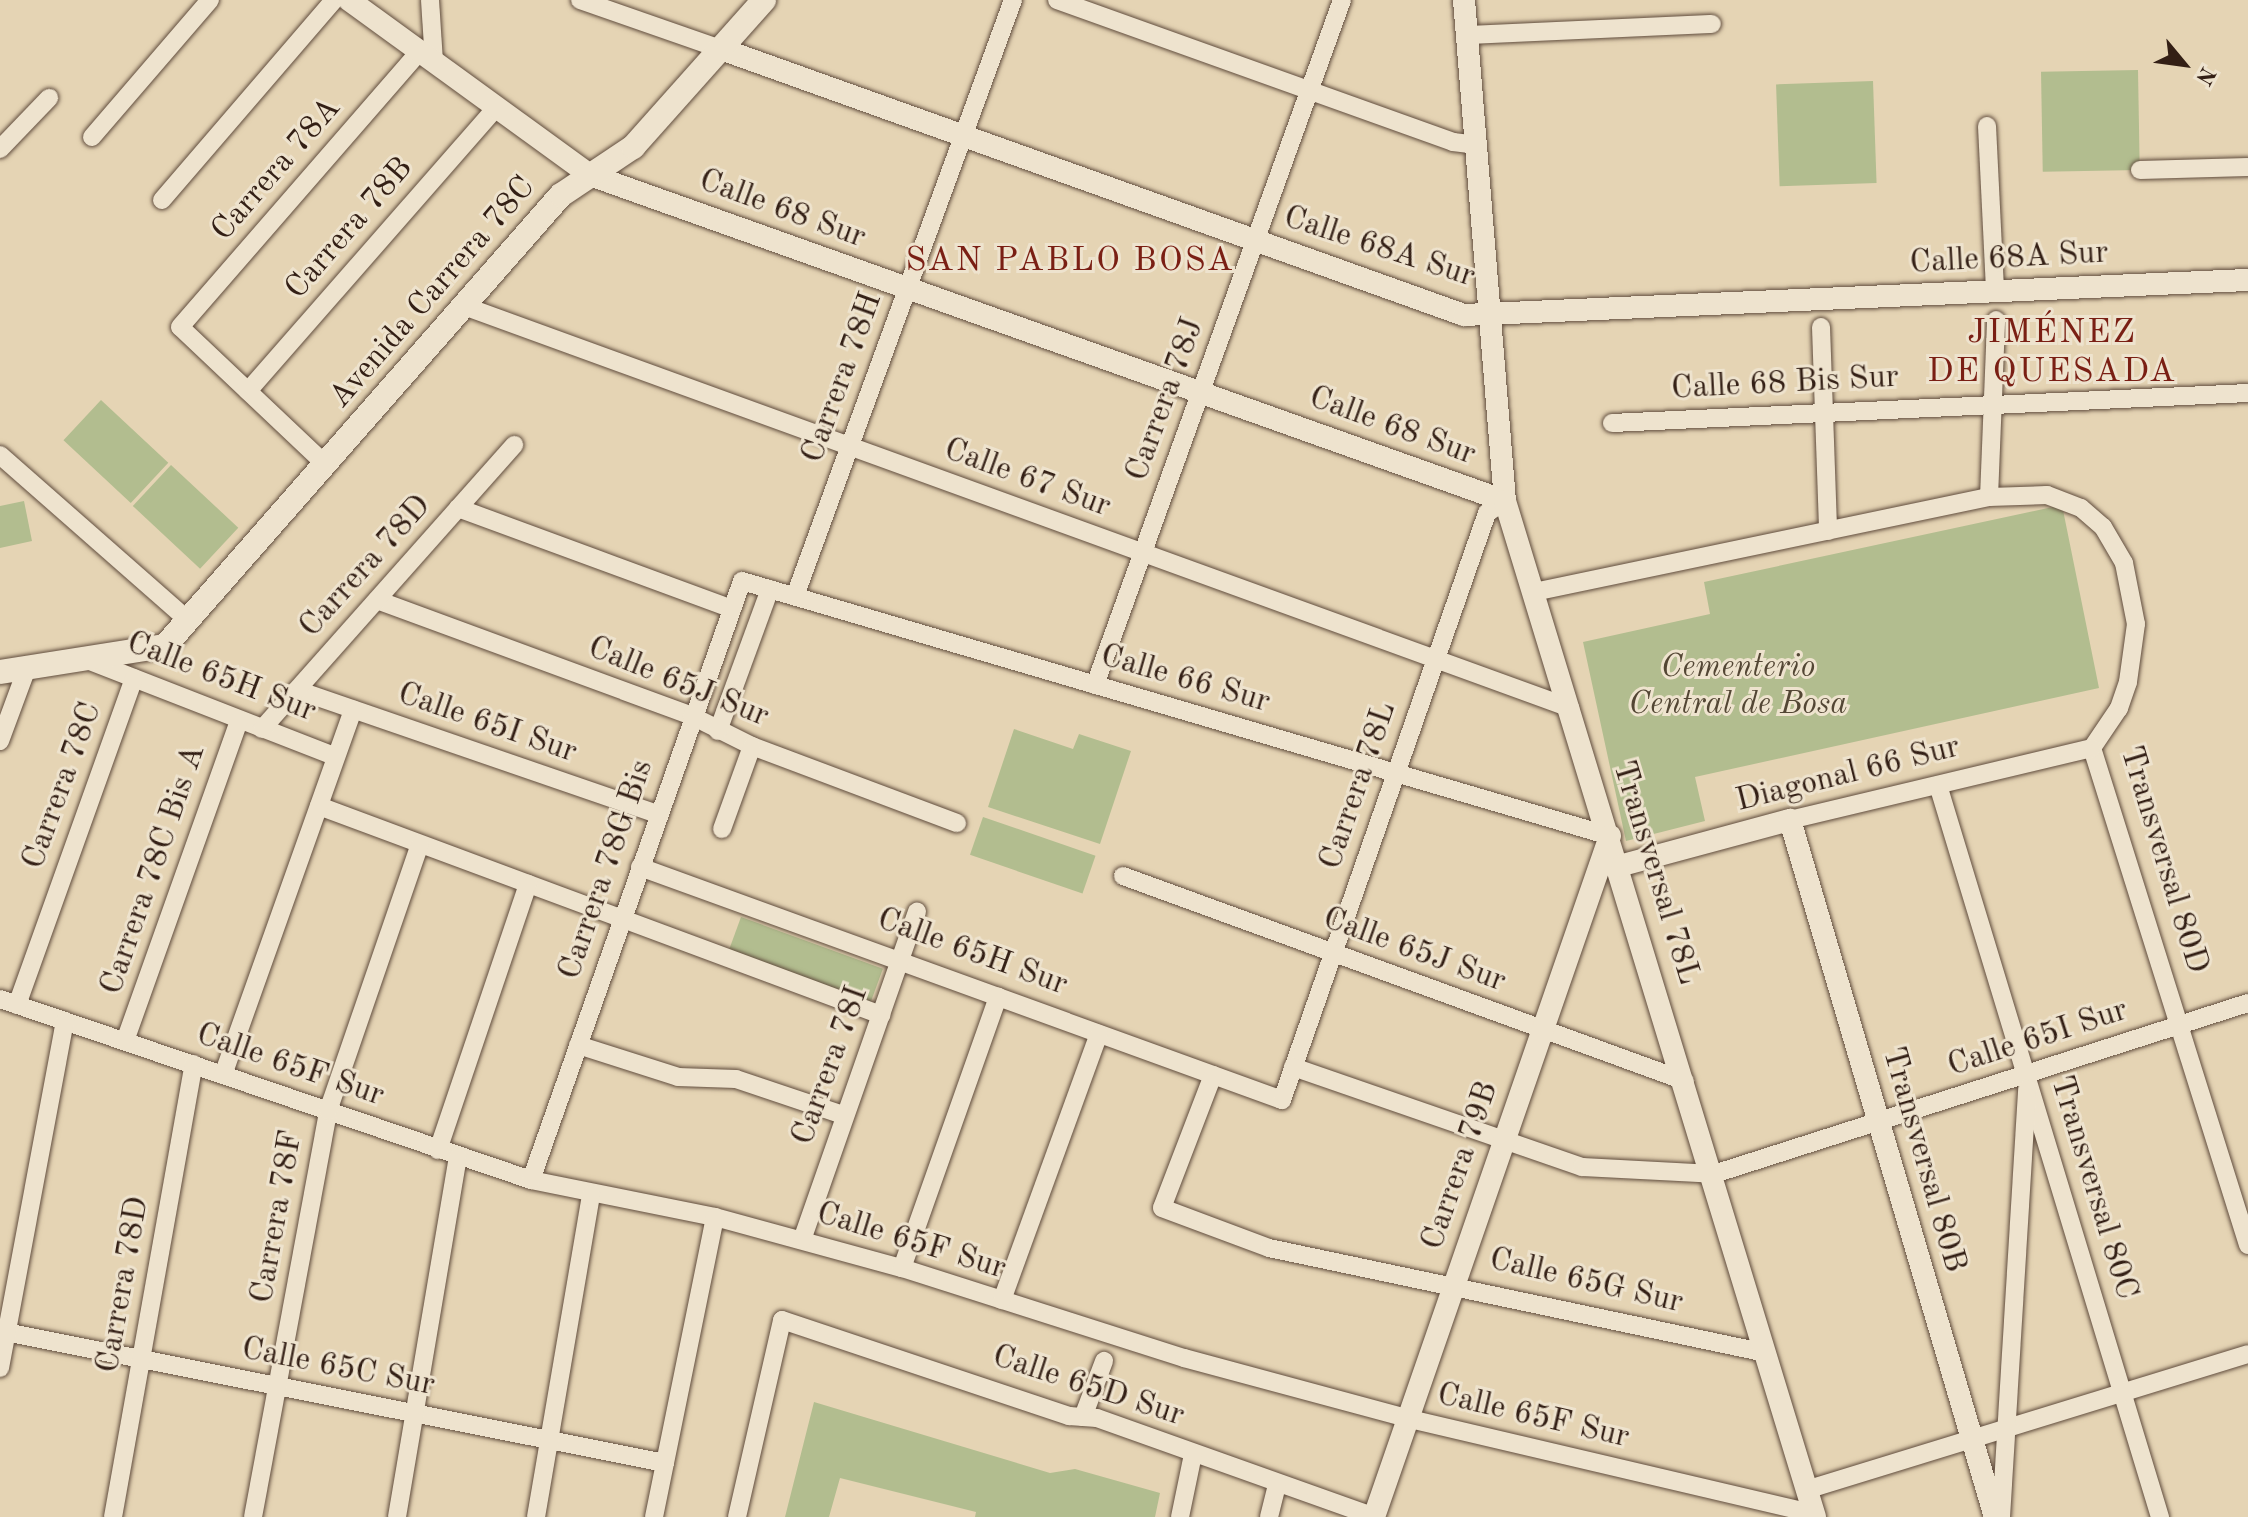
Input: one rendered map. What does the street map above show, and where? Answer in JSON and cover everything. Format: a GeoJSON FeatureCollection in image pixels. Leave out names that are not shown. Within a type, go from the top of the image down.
{"type":"FeatureCollection","features":[{"type":"Feature","properties":{"kind":"main road","name":"Avenida Carrera 78C"},"geometry":{"type":"LineString","coordinates":[[165,646],[561,195],[633,147],[764,0]]}},
{"type":"Feature","properties":{"kind":"main road","name":"Calle 65H Sur"},"geometry":{"type":"LineString","coordinates":[[0,672],[165,646]]}},
{"type":"Feature","properties":{"kind":"street"},"geometry":{"type":"LineString","coordinates":[[92,137],[210,0]]}},
{"type":"Feature","properties":{"kind":"street"},"geometry":{"type":"LineString","coordinates":[[162,200],[334,0]]}},
{"type":"Feature","properties":{"kind":"street","name":"Calle 68 Sur"},"geometry":{"type":"LineString","coordinates":[[349,0],[374,9],[427,56],[590,175],[1505,501]]}},
{"type":"Feature","properties":{"kind":"street"},"geometry":{"type":"LineString","coordinates":[[427,56],[430,0]]}},
{"type":"Feature","properties":{"kind":"street","name":"Calle 68A Sur"},"geometry":{"type":"LineString","coordinates":[[580,0],[1464,315],[2248,280]]}},
{"type":"Feature","properties":{"kind":"street","name":"Carrera 78H"},"geometry":{"type":"LineString","coordinates":[[795,596],[1013,0]]}},
{"type":"Feature","properties":{"kind":"street"},"geometry":{"type":"LineString","coordinates":[[1057,0],[1309,91],[1476,145]]}},
{"type":"Feature","properties":{"kind":"street","name":"Carrera 78J"},"geometry":{"type":"LineString","coordinates":[[1095,685],[1342,0]]}},
{"type":"Feature","properties":{"kind":"street","name":"Transversal 78L"},"geometry":{"type":"LineString","coordinates":[[1464,0],[1505,501],[1714,1174],[1814,1515]]}},
{"type":"Feature","properties":{"kind":"street"},"geometry":{"type":"LineString","coordinates":[[1467,35],[1712,24]]}},
{"type":"Feature","properties":{"kind":"street","name":"Carrera 78A"},"geometry":{"type":"LineString","coordinates":[[248,391],[180,327],[427,56]]}},
{"type":"Feature","properties":{"kind":"street"},"geometry":{"type":"LineString","coordinates":[[0,149],[49,98]]}},
{"type":"Feature","properties":{"kind":"street","name":"Carrera 78B"},"geometry":{"type":"LineString","coordinates":[[248,391],[497,107]]}},
{"type":"Feature","properties":{"kind":"street"},"geometry":{"type":"LineString","coordinates":[[1987,126],[1995,291]]}},
{"type":"Feature","properties":{"kind":"street"},"geometry":{"type":"LineString","coordinates":[[2140,170],[2248,167]]}},
{"type":"Feature","properties":{"kind":"street","name":"Calle 67 Sur"},"geometry":{"type":"LineString","coordinates":[[464,306],[1570,708]]}},
{"type":"Feature","properties":{"kind":"street"},"geometry":{"type":"LineString","coordinates":[[1534,592],[1989,497],[1996,320]]}},
{"type":"Feature","properties":{"kind":"street"},"geometry":{"type":"LineString","coordinates":[[1821,327],[1828,531]]}},
{"type":"Feature","properties":{"kind":"street"},"geometry":{"type":"LineString","coordinates":[[248,391],[325,464]]}},
{"type":"Feature","properties":{"kind":"street","name":"Calle 68 Bis Sur"},"geometry":{"type":"LineString","coordinates":[[1612,423],[2248,393]]}},
{"type":"Feature","properties":{"kind":"street","name":"Carrera 78D"},"geometry":{"type":"LineString","coordinates":[[262,729],[514,445]]}},
{"type":"Feature","properties":{"kind":"street"},"geometry":{"type":"LineString","coordinates":[[0,455],[188,620]]}},
{"type":"Feature","properties":{"kind":"street","name":"Transversal 80D"},"geometry":{"type":"LineString","coordinates":[[1989,497],[2047,495],[2081,508],[2103,527],[2124,563],[2136,624],[2124,695],[2092,748],[2248,1245]]}},
{"type":"Feature","properties":{"kind":"street","name":"Carrera 78L"},"geometry":{"type":"LineString","coordinates":[[1282,1100],[1487,513],[1505,501]]}},
{"type":"Feature","properties":{"kind":"street"},"geometry":{"type":"LineString","coordinates":[[458,508],[732,609]]}},
{"type":"Feature","properties":{"kind":"street","name":"Calle 66 Sur"},"geometry":{"type":"LineString","coordinates":[[742,581],[1610,836]]}},
{"type":"Feature","properties":{"kind":"street","name":"Carrera 78G Bis"},"geometry":{"type":"LineString","coordinates":[[531,1180],[742,581]]}},
{"type":"Feature","properties":{"kind":"street"},"geometry":{"type":"LineString","coordinates":[[718,731],[770,589]]}},
{"type":"Feature","properties":{"kind":"street","name":"Calle 65J Sur"},"geometry":{"type":"LineString","coordinates":[[377,600],[692,716],[752,746],[957,823]]}},
{"type":"Feature","properties":{"kind":"street","name":"Calle 65H Sur"},"geometry":{"type":"LineString","coordinates":[[84,659],[336,757]]}},
{"type":"Feature","properties":{"kind":"street"},"geometry":{"type":"LineString","coordinates":[[0,741],[27,668]]}},
{"type":"Feature","properties":{"kind":"street","name":"Carrera 78C"},"geometry":{"type":"LineString","coordinates":[[9,1002],[134,678]]}},
{"type":"Feature","properties":{"kind":"street","name":"Calle 65I Sur"},"geometry":{"type":"LineString","coordinates":[[297,690],[658,814]]}},
{"type":"Feature","properties":{"kind":"street"},"geometry":{"type":"LineString","coordinates":[[223,1075],[353,709]]}},
{"type":"Feature","properties":{"kind":"street","name":"Carrera 78C Bis A"},"geometry":{"type":"LineString","coordinates":[[125,1041],[239,720]]}},
{"type":"Feature","properties":{"kind":"street"},"geometry":{"type":"LineString","coordinates":[[722,829],[752,746]]}},
{"type":"Feature","properties":{"kind":"street","name":"Diagonal 66 Sur"},"geometry":{"type":"LineString","coordinates":[[1619,866],[1790,820],[2092,748]]}},
{"type":"Feature","properties":{"kind":"street","name":"Transversal 80C"},"geometry":{"type":"LineString","coordinates":[[1938,785],[2160,1517]]}},
{"type":"Feature","properties":{"kind":"street"},"geometry":{"type":"LineString","coordinates":[[319,806],[881,1015]]}},
{"type":"Feature","properties":{"kind":"street","name":"Transversal 80B"},"geometry":{"type":"LineString","coordinates":[[1790,820],[1972,1439],[1998,1517]]}},
{"type":"Feature","properties":{"kind":"street","name":"Carrera 79B"},"geometry":{"type":"LineString","coordinates":[[1373,1517],[1610,836]]}},
{"type":"Feature","properties":{"kind":"street","name":"Carrera 78F"},"geometry":{"type":"LineString","coordinates":[[253,1517],[328,1111],[420,844]]}},
{"type":"Feature","properties":{"kind":"street","name":"Calle 65H Sur"},"geometry":{"type":"LineString","coordinates":[[640,867],[1282,1100]]}},
{"type":"Feature","properties":{"kind":"street","name":"Calle 65J Sur"},"geometry":{"type":"LineString","coordinates":[[1123,876],[1685,1081]]}},
{"type":"Feature","properties":{"kind":"street"},"geometry":{"type":"LineString","coordinates":[[438,1150],[528,884]]}},
{"type":"Feature","properties":{"kind":"street","name":"Carrera 78I"},"geometry":{"type":"LineString","coordinates":[[802,1240],[843,1115],[917,912]]}},
{"type":"Feature","properties":{"kind":"street"},"geometry":{"type":"LineString","coordinates":[[902,1268],[998,997]]}},
{"type":"Feature","properties":{"kind":"street","name":"Calle 65F Sur"},"geometry":{"type":"LineString","coordinates":[[9,1002],[531,1180],[591,1195],[715,1217],[902,1268],[1184,1358],[1406,1418],[1814,1515]]}},
{"type":"Feature","properties":{"kind":"street","name":"Calle 65I Sur"},"geometry":{"type":"LineString","coordinates":[[1293,1067],[1582,1167],[1714,1174],[2248,1003]]}},
{"type":"Feature","properties":{"kind":"street"},"geometry":{"type":"LineString","coordinates":[[0,1368],[3,1332],[65,1021]]}},
{"type":"Feature","properties":{"kind":"street"},"geometry":{"type":"LineString","coordinates":[[1002,1300],[1099,1034]]}},
{"type":"Feature","properties":{"kind":"street"},"geometry":{"type":"LineString","coordinates":[[578,1045],[678,1077],[736,1079],[843,1115]]}},
{"type":"Feature","properties":{"kind":"street","name":"Carrera 78D"},"geometry":{"type":"LineString","coordinates":[[113,1517],[194,1064]]}},
{"type":"Feature","properties":{"kind":"street"},"geometry":{"type":"LineString","coordinates":[[1998,1517],[2027,1074]]}},
{"type":"Feature","properties":{"kind":"street","name":"Calle 65G Sur"},"geometry":{"type":"LineString","coordinates":[[1213,1075],[1162,1208],[1269,1248],[1454,1283],[1766,1353]]}},
{"type":"Feature","properties":{"kind":"street"},"geometry":{"type":"LineString","coordinates":[[397,1517],[458,1157]]}},
{"type":"Feature","properties":{"kind":"street"},"geometry":{"type":"LineString","coordinates":[[536,1517],[591,1195]]}},
{"type":"Feature","properties":{"kind":"street"},"geometry":{"type":"LineString","coordinates":[[654,1517],[715,1217]]}},
{"type":"Feature","properties":{"kind":"street","name":"Calle 65D Sur"},"geometry":{"type":"LineString","coordinates":[[737,1517],[782,1320],[1083,1417],[1373,1517]]}},
{"type":"Feature","properties":{"kind":"street","name":"Calle 65C Sur"},"geometry":{"type":"LineString","coordinates":[[3,1332],[665,1463]]}},
{"type":"Feature","properties":{"kind":"street"},"geometry":{"type":"LineString","coordinates":[[1806,1490],[2248,1354]]}},
{"type":"Feature","properties":{"kind":"street"},"geometry":{"type":"LineString","coordinates":[[1083,1417],[1104,1361]]}},
{"type":"Feature","properties":{"kind":"street"},"geometry":{"type":"LineString","coordinates":[[1180,1517],[1193,1454]]}},
{"type":"Feature","properties":{"kind":"street"},"geometry":{"type":"LineString","coordinates":[[1269,1517],[1277,1485]]}},
{"type":"Feature","properties":{"kind":"green space"},"geometry":{"type":"Polygon","coordinates":[[[2138,70],[2140,170],[2043,172],[2041,72],[2138,70]]]}},
{"type":"Feature","properties":{"kind":"green space"},"geometry":{"type":"Polygon","coordinates":[[[1873,81],[1877,183],[1780,186],[1776,84],[1873,81]]]}},
{"type":"Feature","properties":{"kind":"green space"},"geometry":{"type":"Polygon","coordinates":[[[101,400],[168,463],[131,503],[63,440],[101,400]]]}},
{"type":"Feature","properties":{"kind":"green space"},"geometry":{"type":"Polygon","coordinates":[[[171,465],[238,528],[200,569],[133,506],[171,465]]]}},
{"type":"Feature","properties":{"kind":"green space"},"geometry":{"type":"Polygon","coordinates":[[[24,501],[32,541],[0,548],[0,506],[24,501]]]}},
{"type":"Feature","properties":{"kind":"green space","name":"Cementerio Central de Bosa"},"geometry":{"type":"Polygon","coordinates":[[[2062,505],[2099,688],[1695,777],[1705,821],[1626,841],[1583,642],[1710,614],[1704,582],[2062,505]]]}},
{"type":"Feature","properties":{"kind":"green space"},"geometry":{"type":"Polygon","coordinates":[[[1014,729],[1073,749],[1079,734],[1131,751],[1100,844],[988,807],[1014,729]]]}},
{"type":"Feature","properties":{"kind":"green space"},"geometry":{"type":"Polygon","coordinates":[[[983,817],[1096,856],[1082,894],[970,855],[983,817]]]}},
{"type":"Feature","properties":{"kind":"green space"},"geometry":{"type":"Polygon","coordinates":[[[741,917],[883,969],[871,1002],[729,951],[741,917]]]}},
{"type":"Feature","properties":{"kind":"green space"},"geometry":{"type":"Polygon","coordinates":[[[814,1402],[1050,1473],[1075,1469],[1160,1493],[1155,1517],[975,1517],[976,1512],[840,1478],[829,1517],[785,1517],[814,1402]]]}},
{"type":"Feature","properties":{"kind":"district","name":"SAN PABLO BOSA"},"geometry":{"type":"Point","coordinates":[1070,262]}},
{"type":"Feature","properties":{"kind":"district","name":"JIMÉNEZ DE QUESADA"},"geometry":{"type":"Point","coordinates":[2052,352]}}]}
